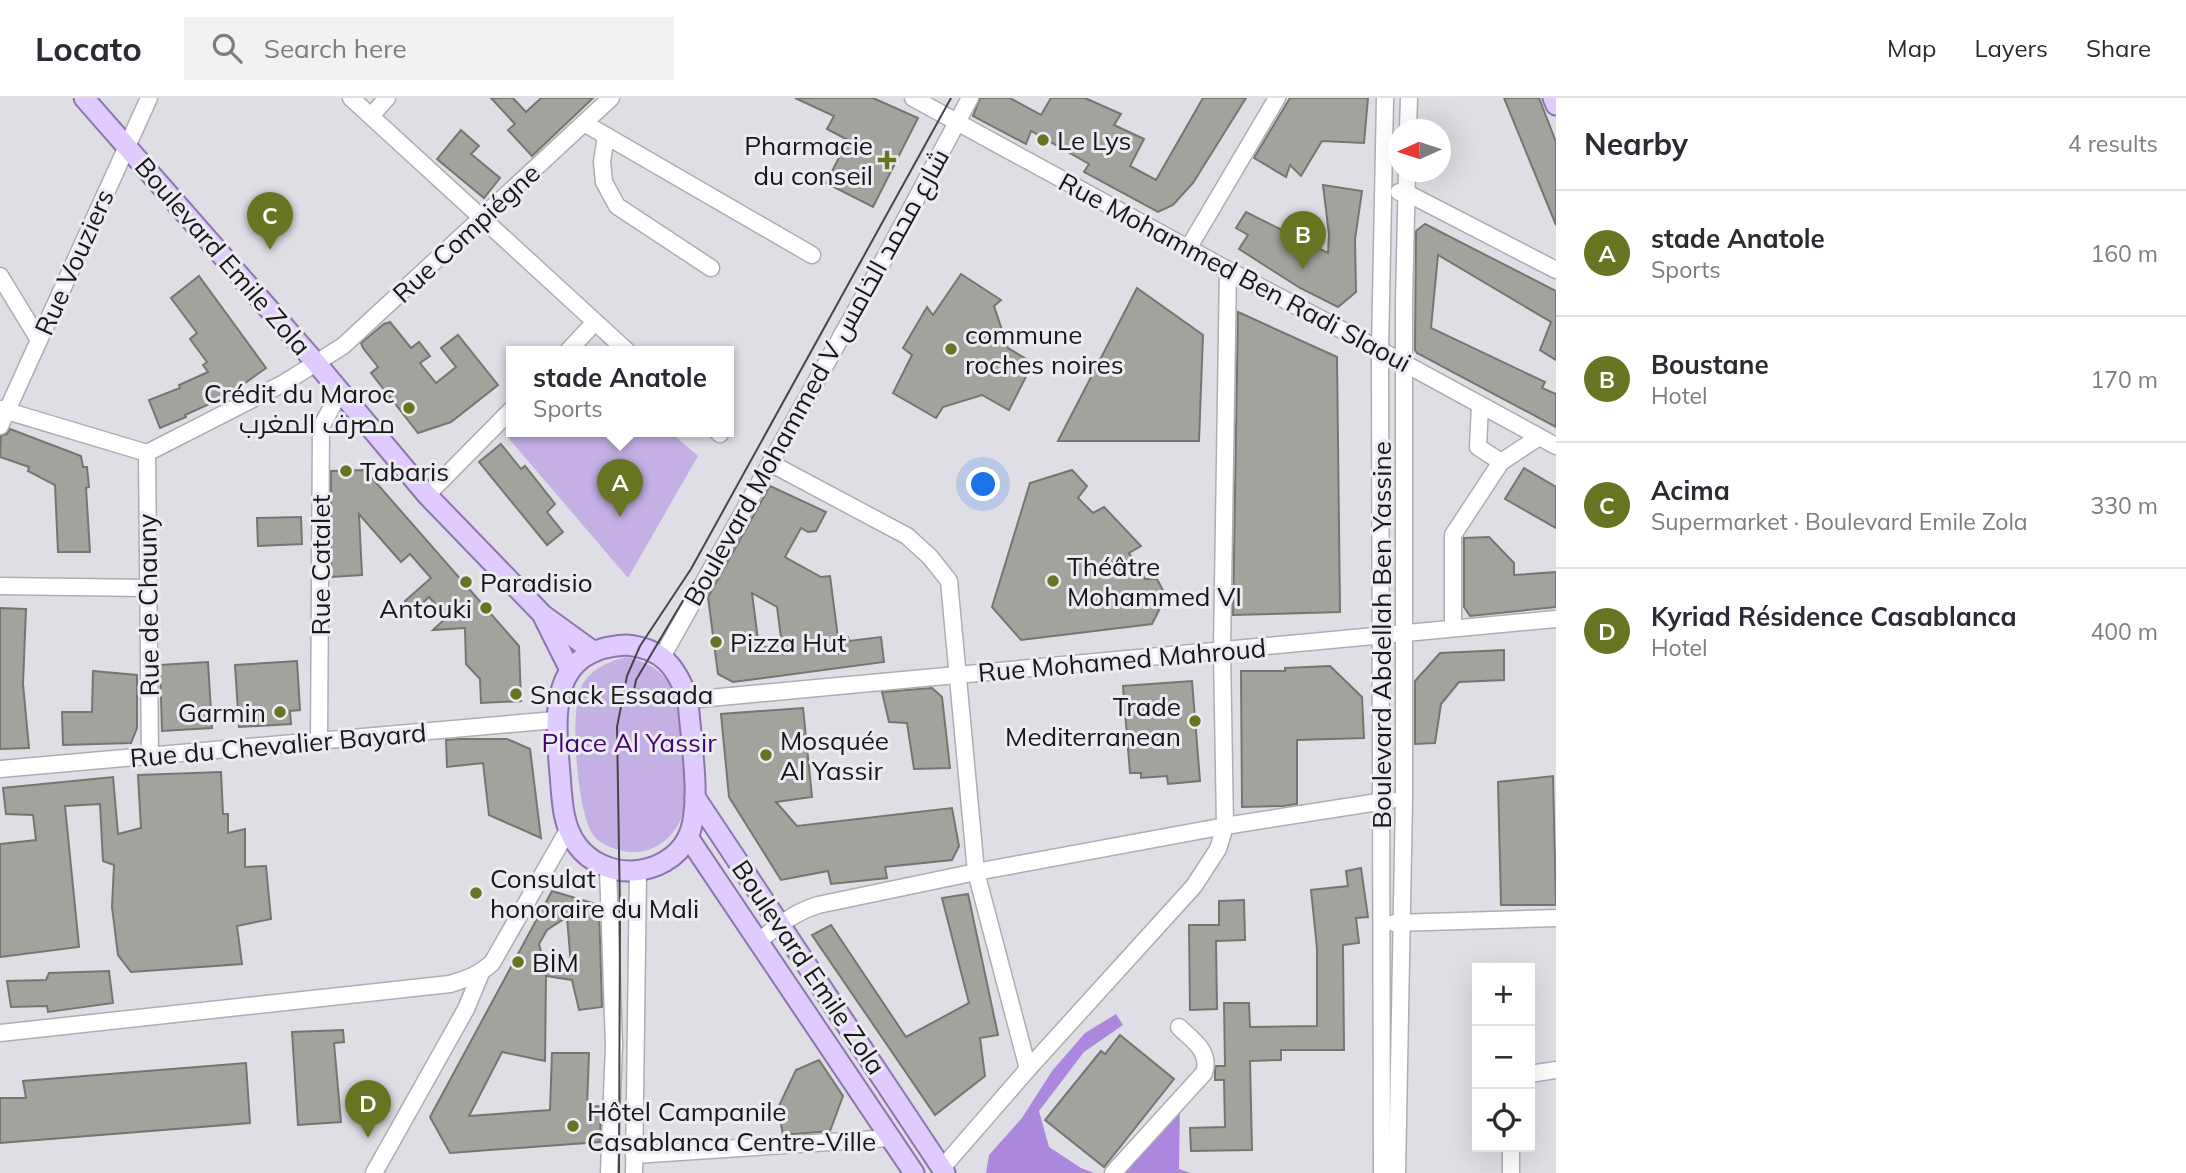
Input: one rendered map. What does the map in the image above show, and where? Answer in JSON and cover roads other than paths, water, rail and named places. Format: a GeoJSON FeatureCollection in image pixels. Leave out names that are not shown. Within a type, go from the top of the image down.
{"type":"FeatureCollection","features":[{"type":"Feature","properties":{"kind":"main road","name":"Boulevard Emile Zola"},"geometry":{"type":"LineString","coordinates":[[84,98],[317,363],[428,495],[543,615]]}},
{"type":"Feature","properties":{"kind":"main road"},"geometry":{"type":"LineString","coordinates":[[1553,98],[1556,105]]}},
{"type":"Feature","properties":{"kind":"main road"},"geometry":{"type":"LineString","coordinates":[[543,615],[594,652]]}},
{"type":"Feature","properties":{"kind":"main road"},"geometry":{"type":"LineString","coordinates":[[543,615],[570,670]]}},
{"type":"Feature","properties":{"kind":"main road"},"geometry":{"type":"LineString","coordinates":[[616,646],[640,646],[662,657],[677,675],[688,700],[695,797],[688,837],[671,858],[653,867],[627,872],[592,860],[576,845],[568,830],[555,720],[559,694],[570,670],[594,652],[616,646]]}},
{"type":"Feature","properties":{"kind":"main road","name":"Boulevard Emile Zola"},"geometry":{"type":"LineString","coordinates":[[695,797],[943,1171]]}},
{"type":"Feature","properties":{"kind":"main road","name":"Boulevard Emile Zola"},"geometry":{"type":"LineString","coordinates":[[688,837],[914,1173]]}},
{"type":"Feature","properties":{"kind":"street","name":"Rue Vouziers"},"geometry":{"type":"LineString","coordinates":[[0,426],[4,409],[149,98]]}},
{"type":"Feature","properties":{"kind":"street"},"geometry":{"type":"LineString","coordinates":[[351,98],[621,346]]}},
{"type":"Feature","properties":{"kind":"street"},"geometry":{"type":"LineString","coordinates":[[371,116],[387,98]]}},
{"type":"Feature","properties":{"kind":"street","name":"Rue Compiégne"},"geometry":{"type":"LineString","coordinates":[[146,453],[284,383],[343,346],[611,98]]}},
{"type":"Feature","properties":{"kind":"street","name":"Rue Mohammed Ben Radi Slaoui"},"geometry":{"type":"LineString","coordinates":[[913,98],[1556,446]]}},
{"type":"Feature","properties":{"kind":"street","name":"Boulevard Mohammed V شارع محمد الخامس"},"geometry":{"type":"LineString","coordinates":[[662,657],[874,278],[970,98]]}},
{"type":"Feature","properties":{"kind":"street"},"geometry":{"type":"LineString","coordinates":[[1189,247],[1277,98]]}},
{"type":"Feature","properties":{"kind":"street"},"geometry":{"type":"LineString","coordinates":[[1385,100],[1409,102]]}},
{"type":"Feature","properties":{"kind":"street","name":"Boulevard Abdellah Ben Yassine"},"geometry":{"type":"LineString","coordinates":[[1382,1173],[1380,350],[1385,100]]}},
{"type":"Feature","properties":{"kind":"street"},"geometry":{"type":"LineString","coordinates":[[584,123],[812,255]]}},
{"type":"Feature","properties":{"kind":"street"},"geometry":{"type":"LineString","coordinates":[[606,136],[602,162],[604,182],[617,206],[711,268]]}},
{"type":"Feature","properties":{"kind":"street","name":"Boulevard Abdellah Ben Yassine"},"geometry":{"type":"LineString","coordinates":[[1398,1173],[1403,923],[1407,182]]}},
{"type":"Feature","properties":{"kind":"street"},"geometry":{"type":"LineString","coordinates":[[1382,190],[1406,193],[1556,270]]}},
{"type":"Feature","properties":{"kind":"street"},"geometry":{"type":"LineString","coordinates":[[943,1171],[1028,1069],[1194,886],[1218,849],[1225,826],[1222,650],[1227,270]]}},
{"type":"Feature","properties":{"kind":"street"},"geometry":{"type":"LineString","coordinates":[[0,276],[38,340]]}},
{"type":"Feature","properties":{"kind":"street"},"geometry":{"type":"LineString","coordinates":[[573,346],[595,322]]}},
{"type":"Feature","properties":{"kind":"street","name":"Rue Catalet"},"geometry":{"type":"LineString","coordinates":[[319,742],[321,427],[340,392]]}},
{"type":"Feature","properties":{"kind":"street"},"geometry":{"type":"LineString","coordinates":[[1480,405],[1478,447],[1501,462]]}},
{"type":"Feature","properties":{"kind":"street"},"geometry":{"type":"LineString","coordinates":[[4,409],[146,453]]}},
{"type":"Feature","properties":{"kind":"street"},"geometry":{"type":"LineString","coordinates":[[428,495],[506,416]]}},
{"type":"Feature","properties":{"kind":"street"},"geometry":{"type":"LineString","coordinates":[[1380,432],[1404,432]]}},
{"type":"Feature","properties":{"kind":"street"},"geometry":{"type":"LineString","coordinates":[[1452,628],[1453,535],[1501,462],[1539,437]]}},
{"type":"Feature","properties":{"kind":"street","name":"Rue de Chauny"},"geometry":{"type":"LineString","coordinates":[[146,453],[150,757]]}},
{"type":"Feature","properties":{"kind":"street"},"geometry":{"type":"LineString","coordinates":[[770,463],[907,536],[930,557],[949,581],[976,872],[1028,1069]]}},
{"type":"Feature","properties":{"kind":"street"},"geometry":{"type":"LineString","coordinates":[[0,586],[147,588]]}},
{"type":"Feature","properties":{"kind":"street","name":"Rue Mohamed Mahroud"},"geometry":{"type":"LineString","coordinates":[[688,700],[1556,619]]}},
{"type":"Feature","properties":{"kind":"street","name":"Rue du Chevalier Bayard"},"geometry":{"type":"LineString","coordinates":[[0,769],[555,720]]}},
{"type":"Feature","properties":{"kind":"street"},"geometry":{"type":"LineString","coordinates":[[759,941],[780,924],[818,905],[976,872],[1225,826],[1404,799]]}},
{"type":"Feature","properties":{"kind":"street"},"geometry":{"type":"LineString","coordinates":[[0,1034],[450,984],[481,973],[492,963],[568,830]]}},
{"type":"Feature","properties":{"kind":"street"},"geometry":{"type":"LineString","coordinates":[[608,867],[614,1045],[609,1173]]}},
{"type":"Feature","properties":{"kind":"street"},"geometry":{"type":"LineString","coordinates":[[634,1173],[638,871]]}},
{"type":"Feature","properties":{"kind":"street"},"geometry":{"type":"LineString","coordinates":[[1381,923],[1556,918]]}},
{"type":"Feature","properties":{"kind":"street"},"geometry":{"type":"LineString","coordinates":[[374,1173],[466,1009],[481,973]]}},
{"type":"Feature","properties":{"kind":"street"},"geometry":{"type":"LineString","coordinates":[[1113,1173],[1204,1073],[1207,1064],[1205,1054],[1179,1027]]}},
{"type":"Feature","properties":{"kind":"street"},"geometry":{"type":"LineString","coordinates":[[1535,1073],[1556,1070]]}},
{"type":"Feature","properties":{"kind":"street"},"geometry":{"type":"LineString","coordinates":[[634,1155],[890,1138]]}},
{"type":"Feature","properties":{"kind":"street"},"geometry":{"type":"LineString","coordinates":[[1511,1152],[1511,1173]]}},
{"type":"Feature","properties":{"kind":"tram line"},"geometry":{"type":"LineString","coordinates":[[619,1173],[620,912],[617,727],[627,676],[640,646],[691,569],[951,98]]}},
{"type":"Feature","properties":{"kind":"tram line"},"geometry":{"type":"LineString","coordinates":[[633,696],[636,680],[694,582]]}},
{"type":"Feature","properties":{"kind":"place","name":"Le Lys"},"geometry":{"type":"Point","coordinates":[1043,140]}},
{"type":"Feature","properties":{"kind":"place","name":"Pharmacie du conseil"},"geometry":{"type":"Point","coordinates":[887,160]}},
{"type":"Feature","properties":{"kind":"place","name":"Acima"},"geometry":{"type":"Point","coordinates":[270,250]}},
{"type":"Feature","properties":{"kind":"place","name":"Boustane"},"geometry":{"type":"Point","coordinates":[1303,269]}},
{"type":"Feature","properties":{"kind":"place","name":"commune roches noires"},"geometry":{"type":"Point","coordinates":[951,349]}},
{"type":"Feature","properties":{"kind":"place","name":"Crédit du Maroc مصرف المغرب"},"geometry":{"type":"Point","coordinates":[409,408]}},
{"type":"Feature","properties":{"kind":"place","name":"Tabaris"},"geometry":{"type":"Point","coordinates":[346,471]}},
{"type":"Feature","properties":{"kind":"place","name":"stade Anatole"},"geometry":{"type":"Point","coordinates":[620,517]}},
{"type":"Feature","properties":{"kind":"place","name":"Théâtre Mohammed VI"},"geometry":{"type":"Point","coordinates":[1053,581]}},
{"type":"Feature","properties":{"kind":"place","name":"Paradisio"},"geometry":{"type":"Point","coordinates":[466,582]}},
{"type":"Feature","properties":{"kind":"place","name":"Antouki"},"geometry":{"type":"Point","coordinates":[486,608]}},
{"type":"Feature","properties":{"kind":"place","name":"Pizza Hut"},"geometry":{"type":"Point","coordinates":[716,642]}},
{"type":"Feature","properties":{"kind":"place","name":"Snack Essaada"},"geometry":{"type":"Point","coordinates":[516,694]}},
{"type":"Feature","properties":{"kind":"place","name":"Garmin"},"geometry":{"type":"Point","coordinates":[280,712]}},
{"type":"Feature","properties":{"kind":"place","name":"Trade Mediterranean"},"geometry":{"type":"Point","coordinates":[1195,721]}},
{"type":"Feature","properties":{"kind":"place","name":"Mosquée Al Yassir"},"geometry":{"type":"Point","coordinates":[766,755]}},
{"type":"Feature","properties":{"kind":"place","name":"Consulat honoraire du Mali"},"geometry":{"type":"Point","coordinates":[476,893]}},
{"type":"Feature","properties":{"kind":"place","name":"BİM"},"geometry":{"type":"Point","coordinates":[518,962]}},
{"type":"Feature","properties":{"kind":"place","name":"Hôtel Campanile Casablanca Centre-Ville"},"geometry":{"type":"Point","coordinates":[573,1126]}},
{"type":"Feature","properties":{"kind":"place","name":"Kyriad Résidence Casablanca"},"geometry":{"type":"Point","coordinates":[368,1138]}},
{"type":"Feature","properties":{"kind":"park label","name":"Place Al Yassir"},"geometry":{"type":"Point","coordinates":[629,742]}}]}
